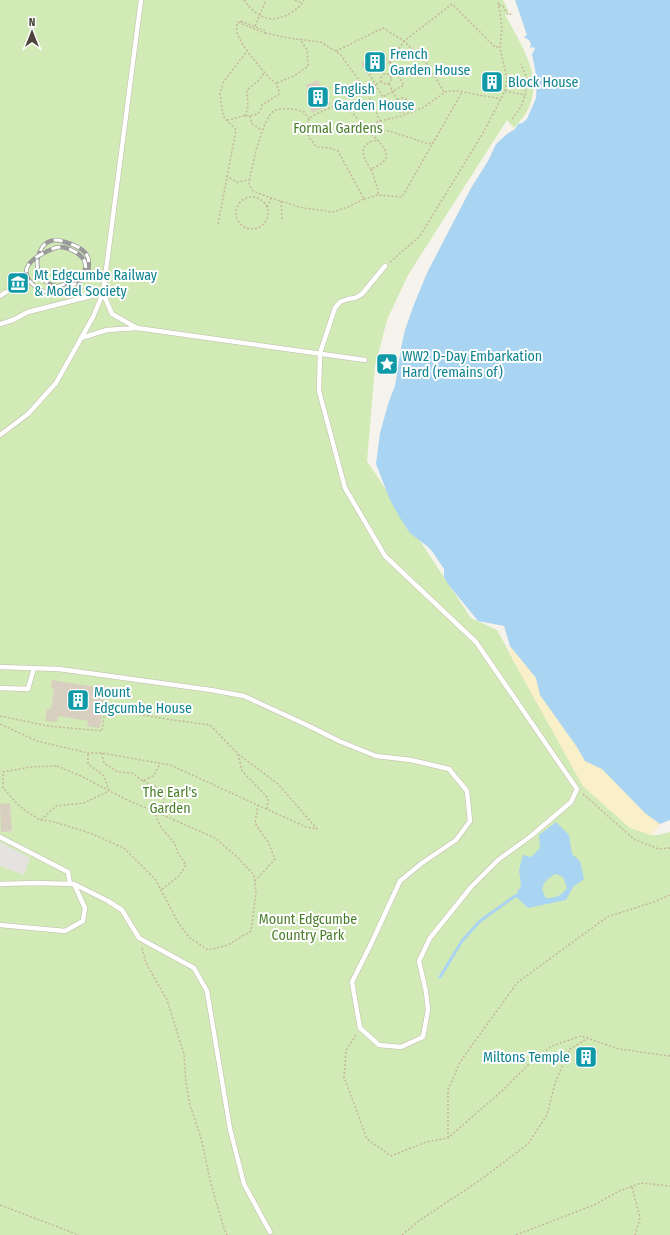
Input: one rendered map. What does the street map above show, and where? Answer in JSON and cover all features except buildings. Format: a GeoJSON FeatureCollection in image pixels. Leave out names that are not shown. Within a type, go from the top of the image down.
{"type":"FeatureCollection","features":[{"type":"Feature","properties":{"kind":"lane"},"geometry":{"type":"LineString","coordinates":[[0,435],[28,414],[56,383],[94,317],[103,293],[141,0]]}},
{"type":"Feature","properties":{"kind":"lane"},"geometry":{"type":"LineString","coordinates":[[0,667],[60,669],[244,696],[339,741],[376,756],[411,760],[449,768],[467,791],[470,821],[456,840],[422,863],[400,881],[352,982],[360,1028],[380,1045],[401,1047],[423,1037],[428,1010],[426,992],[419,962],[430,938],[471,887],[498,860],[531,836],[571,802],[577,789],[476,642],[385,556],[345,488],[319,391],[320,353],[335,308],[340,302],[356,298],[362,294],[385,266]]}},
{"type":"Feature","properties":{"kind":"lane"},"geometry":{"type":"LineString","coordinates":[[0,296],[6,292]]}},
{"type":"Feature","properties":{"kind":"lane"},"geometry":{"type":"LineString","coordinates":[[0,324],[13,320],[28,312],[103,293]]}},
{"type":"Feature","properties":{"kind":"lane"},"geometry":{"type":"LineString","coordinates":[[103,293],[112,314],[137,328]]}},
{"type":"Feature","properties":{"kind":"lane"},"geometry":{"type":"LineString","coordinates":[[81,338],[107,330],[137,328],[365,360]]}},
{"type":"Feature","properties":{"kind":"lane"},"geometry":{"type":"LineString","coordinates":[[0,688],[28,689],[34,668]]}},
{"type":"Feature","properties":{"kind":"lane"},"geometry":{"type":"LineString","coordinates":[[0,837],[68,872],[72,884],[85,908],[83,921],[65,931],[0,925]]}},
{"type":"Feature","properties":{"kind":"lane"},"geometry":{"type":"LineString","coordinates":[[0,884],[72,884],[108,901],[122,910],[139,938],[194,968],[207,991],[230,1129],[244,1184],[270,1232]]}},
{"type":"Feature","properties":{"kind":"path"},"geometry":{"type":"LineString","coordinates":[[244,0],[248,6],[260,15],[272,19],[291,14],[302,4],[304,0]]}},
{"type":"Feature","properties":{"kind":"path"},"geometry":{"type":"LineString","coordinates":[[255,26],[266,0]]}},
{"type":"Feature","properties":{"kind":"path"},"geometry":{"type":"LineString","coordinates":[[295,0],[302,4]]}},
{"type":"Feature","properties":{"kind":"path"},"geometry":{"type":"LineString","coordinates":[[385,266],[420,236],[483,133],[505,91],[507,79],[500,48],[502,28],[498,0]]}},
{"type":"Feature","properties":{"kind":"path"},"geometry":{"type":"LineString","coordinates":[[390,62],[404,85],[383,97],[369,74],[390,62],[404,41],[452,4],[494,46],[500,48]]}},
{"type":"Feature","properties":{"kind":"path"},"geometry":{"type":"LineString","coordinates":[[499,5],[503,6],[508,15],[513,13]]}},
{"type":"Feature","properties":{"kind":"path"},"geometry":{"type":"LineString","coordinates":[[226,120],[245,116],[254,116],[260,111],[262,105],[279,94],[276,83],[264,73],[247,51],[239,36],[236,25],[241,21],[266,31],[265,33]]}},
{"type":"Feature","properties":{"kind":"path"},"geometry":{"type":"LineString","coordinates":[[240,23],[265,33],[321,42],[336,51],[340,54],[366,90],[380,121]]}},
{"type":"Feature","properties":{"kind":"path"},"geometry":{"type":"LineString","coordinates":[[336,51],[383,28],[404,41],[428,65],[444,92]]}},
{"type":"Feature","properties":{"kind":"path"},"geometry":{"type":"LineString","coordinates":[[276,83],[294,76],[308,66],[307,50],[300,39]]}},
{"type":"Feature","properties":{"kind":"path"},"geometry":{"type":"LineString","coordinates":[[218,224],[236,130],[223,116],[220,94],[224,82],[247,51]]}},
{"type":"Feature","properties":{"kind":"path"},"geometry":{"type":"LineString","coordinates":[[512,119],[521,107],[525,95],[527,79],[521,64]]}},
{"type":"Feature","properties":{"kind":"path"},"geometry":{"type":"LineString","coordinates":[[380,67],[384,74],[390,76]]}},
{"type":"Feature","properties":{"kind":"path"},"geometry":{"type":"LineString","coordinates":[[388,83],[391,79],[390,76],[396,72]]}},
{"type":"Feature","properties":{"kind":"path"},"geometry":{"type":"LineString","coordinates":[[245,116],[248,106],[246,90],[258,81],[264,73]]}},
{"type":"Feature","properties":{"kind":"path"},"geometry":{"type":"LineString","coordinates":[[382,81],[381,76],[384,74]]}},
{"type":"Feature","properties":{"kind":"path"},"geometry":{"type":"LineString","coordinates":[[366,90],[382,81]]}},
{"type":"Feature","properties":{"kind":"path"},"geometry":{"type":"LineString","coordinates":[[382,81],[385,84],[388,83],[397,100],[395,104],[396,110],[403,113],[407,111]]}},
{"type":"Feature","properties":{"kind":"path"},"geometry":{"type":"LineString","coordinates":[[364,199],[338,151],[330,148],[316,147],[308,138],[306,131],[309,119],[312,116],[342,102],[361,123],[370,125],[401,116],[424,107],[446,91],[462,92],[501,100]]}},
{"type":"Feature","properties":{"kind":"path"},"geometry":{"type":"LineString","coordinates":[[505,91],[525,95]]}},
{"type":"Feature","properties":{"kind":"path"},"geometry":{"type":"LineString","coordinates":[[253,191],[303,208],[333,212],[348,208],[364,199],[378,195],[402,197],[462,92]]}},
{"type":"Feature","properties":{"kind":"path"},"geometry":{"type":"LineString","coordinates":[[397,100],[402,98],[407,100],[409,106],[407,111]]}},
{"type":"Feature","properties":{"kind":"path"},"geometry":{"type":"LineString","coordinates":[[252,198],[253,191],[249,184],[249,180],[262,130],[268,116],[275,110],[295,109],[304,112],[309,119]]}},
{"type":"Feature","properties":{"kind":"path"},"geometry":{"type":"LineString","coordinates":[[250,116],[252,124],[262,130]]}},
{"type":"Feature","properties":{"kind":"path"},"geometry":{"type":"LineString","coordinates":[[367,130],[370,125]]}},
{"type":"Feature","properties":{"kind":"path"},"geometry":{"type":"LineString","coordinates":[[367,130],[389,131],[429,144],[434,142]]}},
{"type":"Feature","properties":{"kind":"path"},"geometry":{"type":"LineString","coordinates":[[367,130],[378,140],[387,156],[384,162],[371,169]]}},
{"type":"Feature","properties":{"kind":"path"},"geometry":{"type":"LineString","coordinates":[[378,140],[370,142],[363,148],[363,153],[367,164],[371,169],[378,190],[378,195]]}},
{"type":"Feature","properties":{"kind":"path"},"geometry":{"type":"LineString","coordinates":[[226,176],[237,182],[249,180]]}},
{"type":"Feature","properties":{"kind":"path"},"geometry":{"type":"LineString","coordinates":[[252,198],[260,200],[264,203],[268,213],[265,223],[256,229],[246,228],[241,225],[238,221],[236,210],[242,201],[252,198]]}},
{"type":"Feature","properties":{"kind":"path"},"geometry":{"type":"LineString","coordinates":[[266,208],[271,198]]}},
{"type":"Feature","properties":{"kind":"path"},"geometry":{"type":"LineString","coordinates":[[281,201],[282,219]]}},
{"type":"Feature","properties":{"kind":"path"},"geometry":{"type":"LineString","coordinates":[[0,716],[48,726],[102,731],[105,708],[210,725],[238,754],[278,784],[316,829],[306,827],[170,765],[102,753],[88,753],[38,741],[0,724]]}},
{"type":"Feature","properties":{"kind":"path"},"geometry":{"type":"LineString","coordinates":[[88,753],[88,764],[104,776],[109,791]]}},
{"type":"Feature","properties":{"kind":"path"},"geometry":{"type":"LineString","coordinates":[[102,753],[104,763],[118,772],[132,774],[142,781],[159,788],[164,800],[161,814]]}},
{"type":"Feature","properties":{"kind":"path"},"geometry":{"type":"LineString","coordinates":[[238,754],[242,771],[268,798],[267,809]]}},
{"type":"Feature","properties":{"kind":"path"},"geometry":{"type":"LineString","coordinates":[[142,781],[154,776],[160,763]]}},
{"type":"Feature","properties":{"kind":"path"},"geometry":{"type":"LineString","coordinates":[[57,766],[81,776],[109,791],[215,838],[236,856],[254,875],[256,893],[251,931],[228,945],[208,950],[189,937],[179,924],[155,879],[124,848],[90,833],[40,820],[20,807],[3,788],[3,772],[30,767],[57,766]]}},
{"type":"Feature","properties":{"kind":"path"},"geometry":{"type":"LineString","coordinates":[[577,789],[635,840],[659,849],[670,848]]}},
{"type":"Feature","properties":{"kind":"path"},"geometry":{"type":"LineString","coordinates":[[40,820],[56,806],[84,803],[109,791]]}},
{"type":"Feature","properties":{"kind":"path"},"geometry":{"type":"LineString","coordinates":[[255,882],[276,859],[268,842],[255,823],[258,805]]}},
{"type":"Feature","properties":{"kind":"path"},"geometry":{"type":"LineString","coordinates":[[154,811],[160,826],[175,844],[178,853],[186,865],[179,876],[160,890]]}},
{"type":"Feature","properties":{"kind":"path"},"geometry":{"type":"LineString","coordinates":[[448,1138],[448,1090],[460,1062],[517,983],[607,917],[654,902],[670,895]]}},
{"type":"Feature","properties":{"kind":"path"},"geometry":{"type":"LineString","coordinates":[[139,938],[146,963],[166,1000],[184,1054],[186,1083],[190,1105],[201,1138],[211,1184],[227,1235]]}},
{"type":"Feature","properties":{"kind":"path"},"geometry":{"type":"LineString","coordinates":[[360,1028],[346,1050],[344,1077],[367,1139],[391,1156],[426,1142],[448,1138],[503,1090],[529,1064],[552,1046],[581,1036],[619,1049],[670,1056]]}},
{"type":"Feature","properties":{"kind":"path"},"geometry":{"type":"LineString","coordinates":[[402,1235],[420,1220],[479,1181],[528,1144],[547,1115],[555,1083],[570,1049],[588,1038]]}},
{"type":"Feature","properties":{"kind":"path"},"geometry":{"type":"LineString","coordinates":[[516,1235],[594,1205],[619,1191],[641,1183],[670,1186]]}},
{"type":"Feature","properties":{"kind":"path"},"geometry":{"type":"LineString","coordinates":[[632,1186],[640,1218],[635,1235]]}},
{"type":"Feature","properties":{"kind":"path"},"geometry":{"type":"LineString","coordinates":[[0,1205],[79,1235]]}},
{"type":"Feature","properties":{"kind":"green space","name":"Mount Edgcumbe Country Park"},"geometry":{"type":"Polygon","coordinates":[[[0,0],[503,0],[509,12],[505,14],[517,36],[532,70],[534,86],[531,100],[526,113],[514,128],[507,120],[407,277],[387,320],[375,366],[367,461],[471,618],[497,630],[583,786],[630,828],[651,835],[670,832],[670,1235],[0,1235],[0,0]]]}},
{"type":"Feature","properties":{"kind":"sand"},"geometry":{"type":"Polygon","coordinates":[[[521,638],[663,815],[660,824],[651,835],[630,828],[583,786],[509,653],[510,646],[521,638]]]}},
{"type":"Feature","properties":{"kind":"shaded area"},"geometry":{"type":"Polygon","coordinates":[[[0,842],[30,858],[24,875],[0,866],[0,842]]]}},
{"type":"Feature","properties":{"kind":"water"},"geometry":{"type":"Polygon","coordinates":[[[515,0],[670,0],[670,820],[660,824],[645,813],[602,769],[585,761],[577,747],[540,695],[536,678],[510,646],[504,626],[478,621],[448,584],[444,577],[444,569],[432,551],[410,533],[390,500],[376,464],[380,433],[395,386],[405,330],[427,273],[471,188],[488,161],[496,144],[515,129],[518,124],[527,119],[536,98],[537,80],[532,54],[535,49],[533,47],[530,48],[531,44],[529,40],[524,37],[527,35],[515,0]]]}},
{"type":"Feature","properties":{"kind":"water"},"geometry":{"type":"Polygon","coordinates":[[[556,822],[569,835],[572,854],[580,861],[584,879],[573,887],[566,900],[528,908],[515,896],[521,886],[519,870],[523,855],[531,857],[540,848],[539,835],[556,822]],[[556,874],[545,882],[542,890],[546,898],[553,898],[563,893],[567,888],[563,877],[556,874]]]}},
{"type":"Feature","properties":{"kind":"waterway"},"geometry":{"type":"LineString","coordinates":[[440,977],[462,941],[480,921],[515,896]]}},
{"type":"Feature","properties":{"kind":"railway"},"geometry":{"type":"LineString","coordinates":[[68,287],[60,291],[51,293],[46,292],[36,287],[28,279],[27,269],[29,264],[36,257],[39,256],[41,254],[60,247],[70,249],[83,259],[85,268],[83,273],[76,279],[59,286],[51,285],[45,281],[38,269],[37,260],[38,257],[39,255],[40,253],[43,246],[50,241],[59,240],[72,244],[86,253],[88,258],[89,269],[87,276],[68,287]]}},
{"type":"Feature","properties":{"kind":"place","name":"French Garden House"},"geometry":{"type":"Point","coordinates":[375,62]}},
{"type":"Feature","properties":{"kind":"place","name":"Block House"},"geometry":{"type":"Point","coordinates":[492,82]}},
{"type":"Feature","properties":{"kind":"place","name":"English Garden House"},"geometry":{"type":"Point","coordinates":[318,97]}},
{"type":"Feature","properties":{"kind":"place","name":"Mt Edgcumbe Railway & Model Society"},"geometry":{"type":"Point","coordinates":[18,283]}},
{"type":"Feature","properties":{"kind":"place","name":"WW2 D-Day Embarkation Hard (remains of)"},"geometry":{"type":"Point","coordinates":[387,364]}},
{"type":"Feature","properties":{"kind":"place","name":"Mount Edgcumbe House"},"geometry":{"type":"Point","coordinates":[78,700]}},
{"type":"Feature","properties":{"kind":"place","name":"Miltons Temple"},"geometry":{"type":"Point","coordinates":[586,1057]}},
{"type":"Feature","properties":{"kind":"park label","name":"Formal Gardens"},"geometry":{"type":"Point","coordinates":[338,128]}},
{"type":"Feature","properties":{"kind":"park label","name":"The Earl's Garden"},"geometry":{"type":"Point","coordinates":[170,800]}}]}
